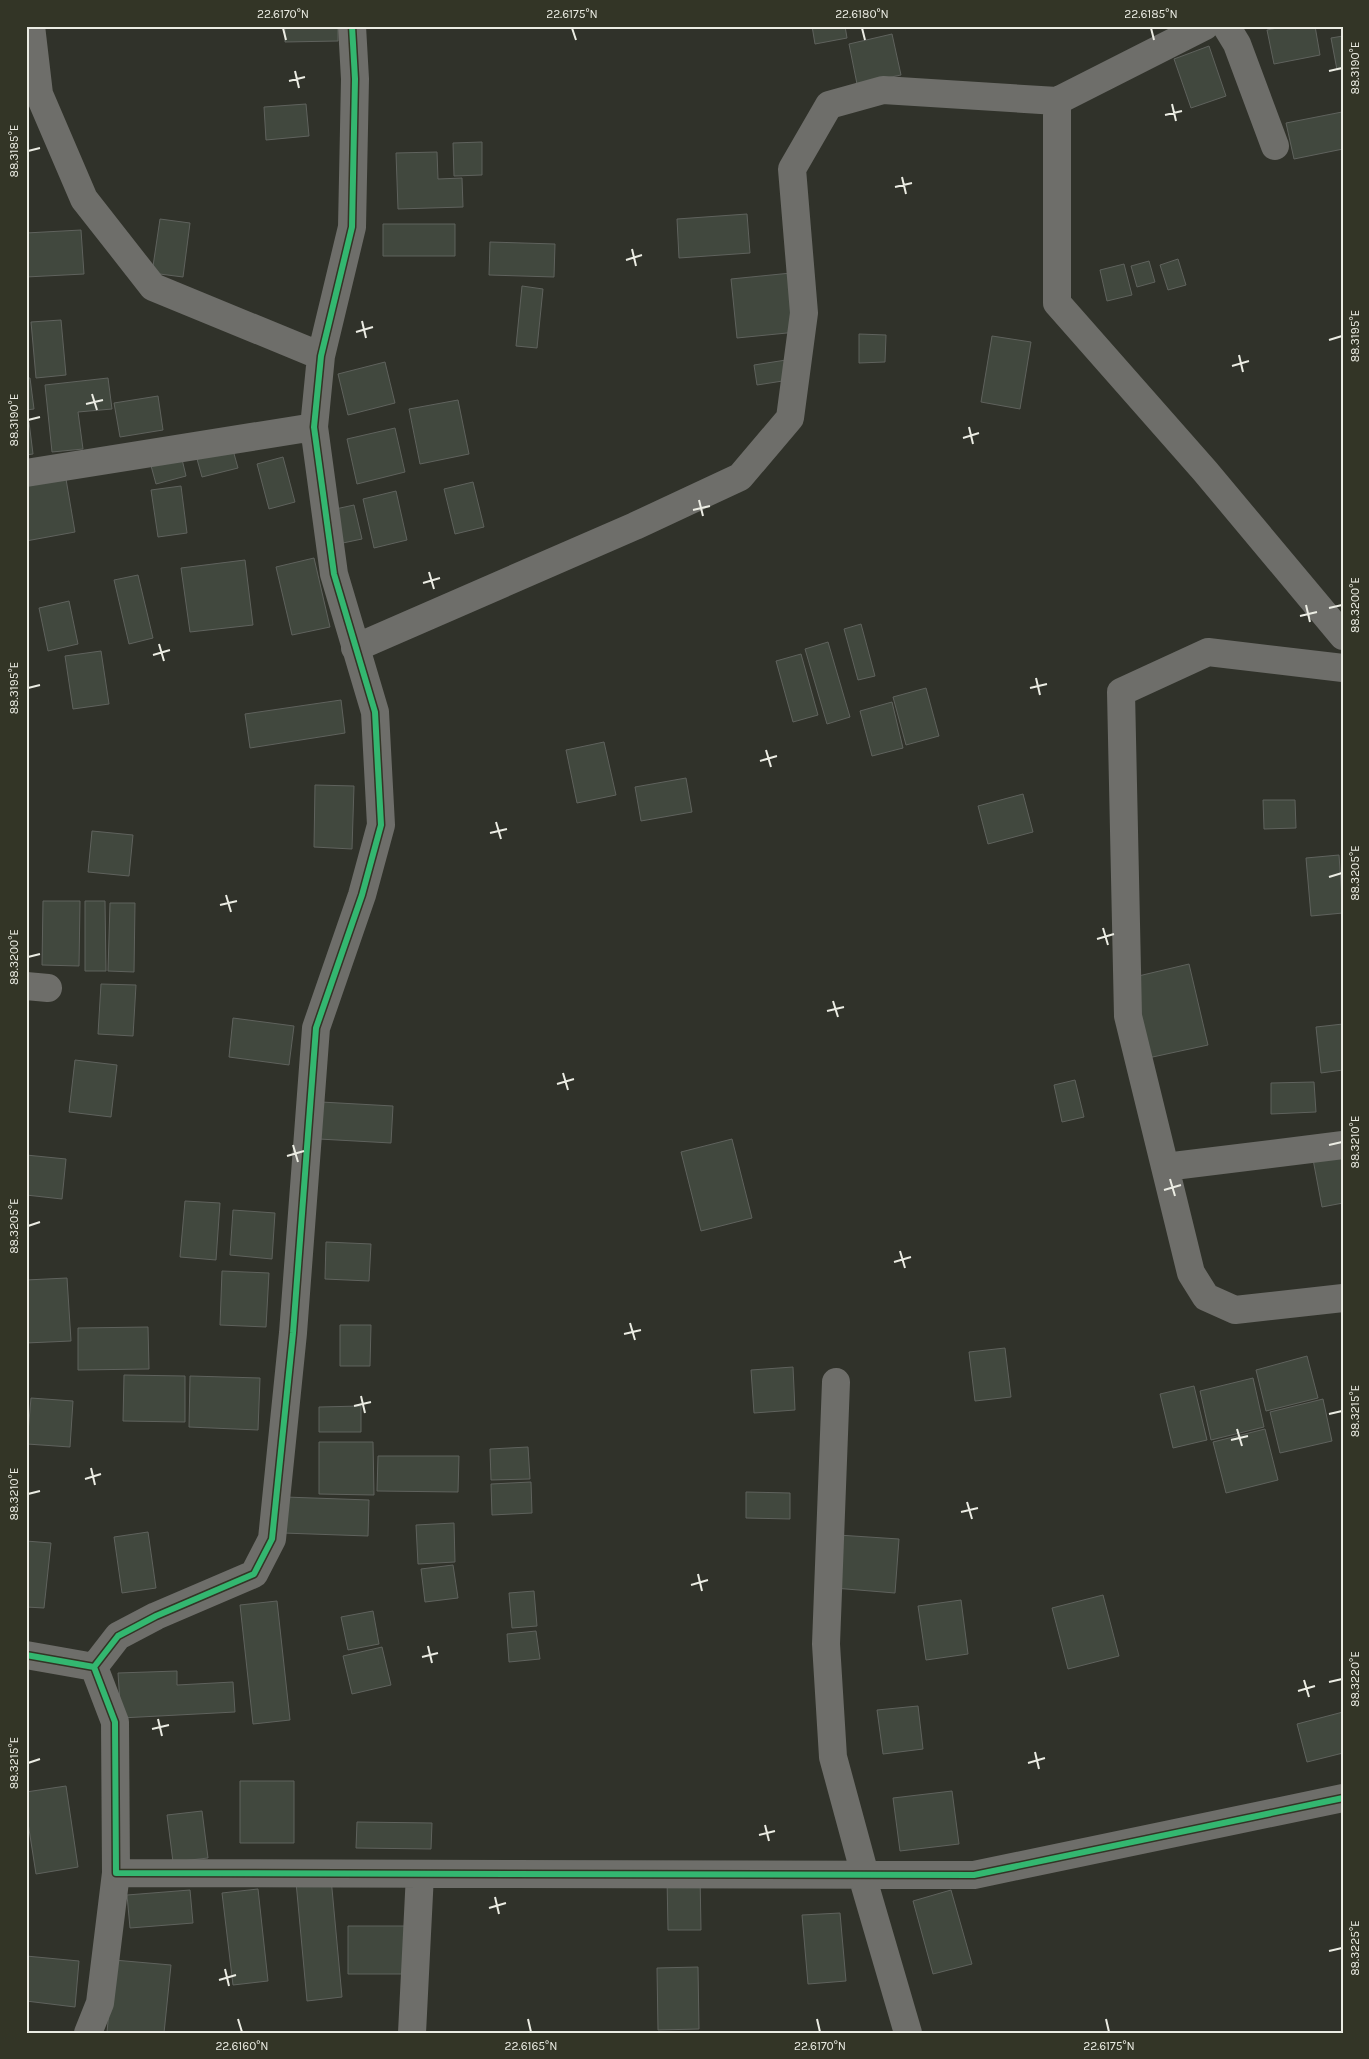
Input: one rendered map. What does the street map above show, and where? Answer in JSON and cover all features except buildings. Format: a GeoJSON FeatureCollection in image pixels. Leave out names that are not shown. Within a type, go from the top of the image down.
{"type":"FeatureCollection","features":[{"type":"Feature","properties":{"kind":"street"},"geometry":{"type":"LineString","coordinates":[[31,26],[39,94],[84,199],[153,287],[321,356]]}},
{"type":"Feature","properties":{"kind":"street"},"geometry":{"type":"LineString","coordinates":[[94,1667],[118,1636],[156,1616],[254,1574],[272,1539],[293,1333],[316,1028],[362,895],[381,825],[375,712],[334,574],[314,427],[321,356],[352,227],[355,79],[352,26]]}},
{"type":"Feature","properties":{"kind":"street"},"geometry":{"type":"LineString","coordinates":[[355,648],[635,526],[740,477],[790,418],[804,313],[792,169],[829,105],[883,90],[1057,101],[1205,26]]}},
{"type":"Feature","properties":{"kind":"street"},"geometry":{"type":"LineString","coordinates":[[1226,26],[1237,44],[1275,146]]}},
{"type":"Feature","properties":{"kind":"street"},"geometry":{"type":"LineString","coordinates":[[1057,101],[1057,303],[1205,471],[1343,636]]}},
{"type":"Feature","properties":{"kind":"street"},"geometry":{"type":"LineString","coordinates":[[26,473],[314,427]]}},
{"type":"Feature","properties":{"kind":"street"},"geometry":{"type":"LineString","coordinates":[[1343,668],[1208,652],[1121,692],[1128,1016],[1191,1273],[1206,1297],[1235,1310],[1343,1298]]}},
{"type":"Feature","properties":{"kind":"street"},"geometry":{"type":"LineString","coordinates":[[1165,1167],[1343,1145]]}},
{"type":"Feature","properties":{"kind":"street"},"geometry":{"type":"LineString","coordinates":[[836,1382],[826,1644],[833,1757],[865,1875],[863,1879],[908,2033]]}},
{"type":"Feature","properties":{"kind":"street"},"geometry":{"type":"LineString","coordinates":[[26,1654],[94,1667]]}},
{"type":"Feature","properties":{"kind":"street"},"geometry":{"type":"LineString","coordinates":[[88,2033],[100,2002],[116,1873],[115,1722],[94,1667]]}},
{"type":"Feature","properties":{"kind":"street"},"geometry":{"type":"LineString","coordinates":[[116,1873],[974,1875],[1343,1798]]}},
{"type":"Feature","properties":{"kind":"street"},"geometry":{"type":"LineString","coordinates":[[412,2033],[420,1874]]}},
{"type":"Feature","properties":{"kind":"cycle path"},"geometry":{"type":"LineString","coordinates":[[94,1667],[118,1636],[156,1616],[254,1574],[272,1539],[293,1333],[316,1028],[362,895],[381,825],[375,712],[334,574],[314,427],[321,356],[352,227],[355,79],[352,26]]}},
{"type":"Feature","properties":{"kind":"cycle path"},"geometry":{"type":"LineString","coordinates":[[26,1655],[94,1667],[115,1722],[116,1873],[974,1875],[1343,1798]]}}]}
